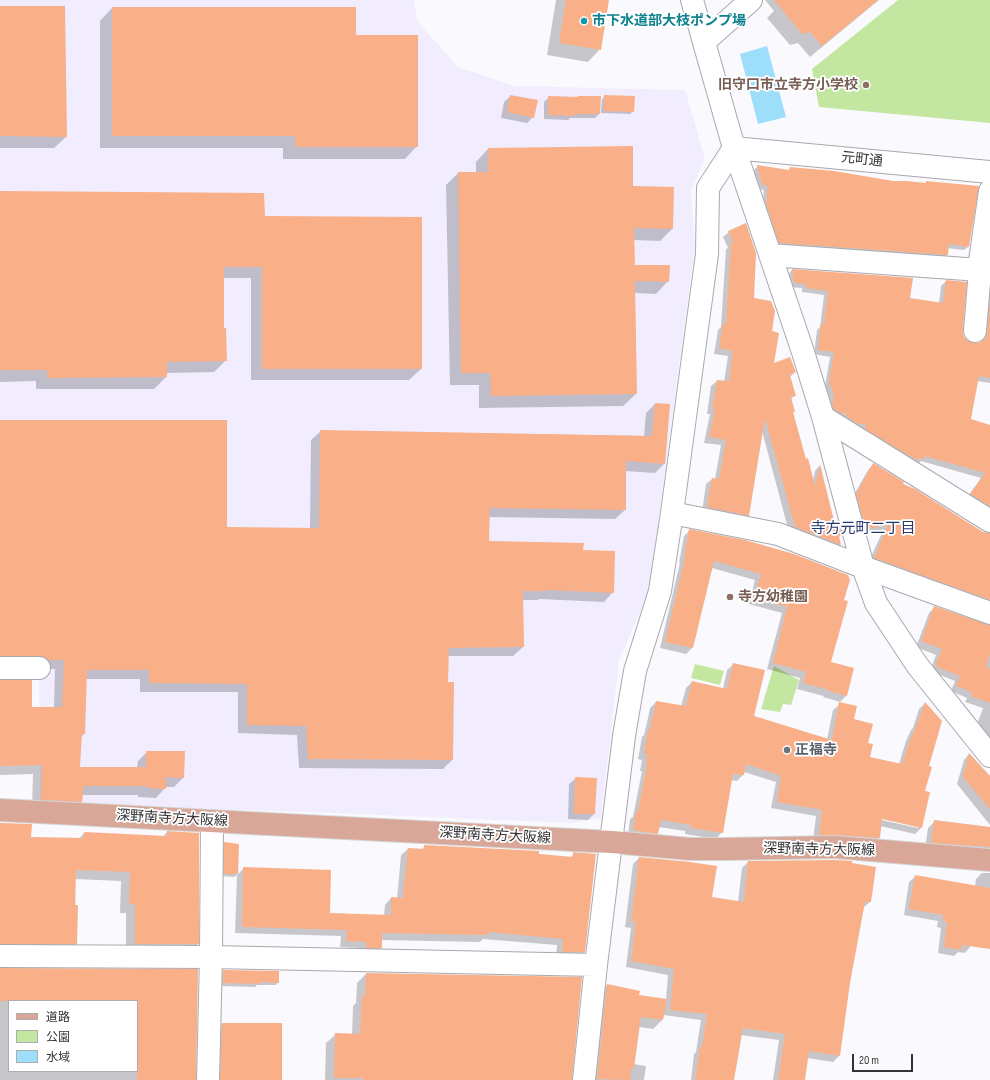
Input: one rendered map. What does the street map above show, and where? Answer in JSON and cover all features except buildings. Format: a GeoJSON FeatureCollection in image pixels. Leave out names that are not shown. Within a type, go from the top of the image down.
{"type":"FeatureCollection","features":[{"type":"Feature","properties":{"kind":"main road","name":"深野南寺方大阪線"},"geometry":{"type":"LineString","coordinates":[[0,810],[612,842],[697,849],[835,847],[990,860]]}},
{"type":"Feature","properties":{"kind":"street"},"geometry":{"type":"LineString","coordinates":[[692,0],[734,148],[803,352],[823,417],[863,567],[876,603],[917,665],[990,756]]}},
{"type":"Feature","properties":{"kind":"street"},"geometry":{"type":"LineString","coordinates":[[704,42],[751,0]]}},
{"type":"Feature","properties":{"kind":"street"},"geometry":{"type":"LineString","coordinates":[[584,1080],[596,965],[624,736],[635,671],[660,591],[672,513],[707,254],[708,188],[734,148]]}},
{"type":"Feature","properties":{"kind":"street","name":"元町通"},"geometry":{"type":"LineString","coordinates":[[734,148],[990,172]]}},
{"type":"Feature","properties":{"kind":"street"},"geometry":{"type":"LineString","coordinates":[[975,331],[990,191]]}},
{"type":"Feature","properties":{"kind":"street"},"geometry":{"type":"LineString","coordinates":[[770,255],[983,264]]}},
{"type":"Feature","properties":{"kind":"street"},"geometry":{"type":"LineString","coordinates":[[823,417],[990,521]]}},
{"type":"Feature","properties":{"kind":"street"},"geometry":{"type":"LineString","coordinates":[[672,513],[778,534],[990,614]]}},
{"type":"Feature","properties":{"kind":"street"},"geometry":{"type":"LineString","coordinates":[[0,668],[38,668]]}},
{"type":"Feature","properties":{"kind":"street"},"geometry":{"type":"LineString","coordinates":[[208,1080],[212,821]]}},
{"type":"Feature","properties":{"kind":"street"},"geometry":{"type":"LineString","coordinates":[[0,956],[211,957],[596,965]]}},
{"type":"Feature","properties":{"kind":"shaded area"},"geometry":{"type":"Polygon","coordinates":[[[0,0],[414,0],[417,21],[458,67],[514,86],[685,90],[705,159],[691,191],[695,247],[649,590],[619,661],[601,818],[571,823],[282,811],[88,807],[40,803],[40,664],[0,665],[0,0]]]}},
{"type":"Feature","properties":{"kind":"green space"},"geometry":{"type":"Polygon","coordinates":[[[898,0],[990,0],[990,123],[819,107],[812,69],[898,0]]]}},
{"type":"Feature","properties":{"kind":"green space"},"geometry":{"type":"Polygon","coordinates":[[[695,664],[724,671],[720,685],[691,678],[695,664]]]}},
{"type":"Feature","properties":{"kind":"green space"},"geometry":{"type":"Polygon","coordinates":[[[774,666],[799,680],[791,705],[783,704],[780,712],[761,709],[774,666]]]}},
{"type":"Feature","properties":{"kind":"water"},"geometry":{"type":"Polygon","coordinates":[[[767,46],[786,117],[758,124],[740,54],[767,46]]]}},
{"type":"Feature","properties":{"kind":"place","name":"市下水道部大枝ポンプ場"},"geometry":{"type":"Point","coordinates":[584,21]}},
{"type":"Feature","properties":{"kind":"place","name":"旧守口市立寺方小学校"},"geometry":{"type":"Point","coordinates":[866,85]}},
{"type":"Feature","properties":{"kind":"place","name":"寺方幼稚園"},"geometry":{"type":"Point","coordinates":[730,597]}},
{"type":"Feature","properties":{"kind":"place","name":"正福寺"},"geometry":{"type":"Point","coordinates":[787,750]}},
{"type":"Feature","properties":{"kind":"district","name":"寺方元町二丁目"},"geometry":{"type":"Point","coordinates":[863,529]}}]}
